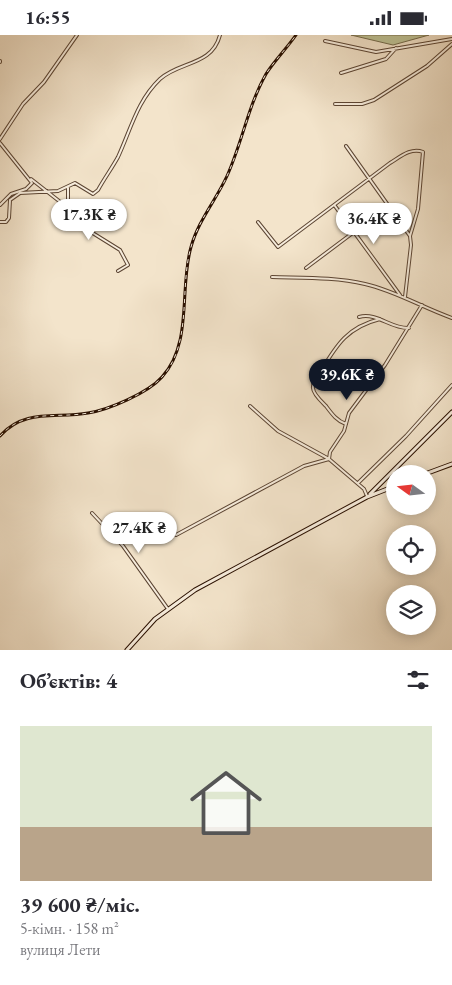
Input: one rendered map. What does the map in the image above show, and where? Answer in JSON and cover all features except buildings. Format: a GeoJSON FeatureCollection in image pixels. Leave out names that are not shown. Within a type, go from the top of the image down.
{"type":"FeatureCollection","features":[{"type":"Feature","properties":{"kind":"main road"},"geometry":{"type":"LineString","coordinates":[[402,465],[452,412]]}},
{"type":"Feature","properties":{"kind":"main road"},"geometry":{"type":"LineString","coordinates":[[436,470],[452,464]]}},
{"type":"Feature","properties":{"kind":"main road"},"geometry":{"type":"LineString","coordinates":[[367,497],[386,481]]}},
{"type":"Feature","properties":{"kind":"main road"},"geometry":{"type":"LineString","coordinates":[[127,650],[155,619],[202,586],[367,497],[386,490]]}},
{"type":"Feature","properties":{"kind":"street"},"geometry":{"type":"LineString","coordinates":[[77,35],[44,82],[23,105],[0,141],[18,167],[68,208],[83,227],[120,250],[128,265],[118,271]]}},
{"type":"Feature","properties":{"kind":"street"},"geometry":{"type":"LineString","coordinates":[[0,222],[6,222],[9,218],[8,205],[16,195],[49,192],[75,183],[93,194],[98,190],[118,157],[142,100],[167,73],[196,63],[208,55],[220,35]]}},
{"type":"Feature","properties":{"kind":"street"},"geometry":{"type":"LineString","coordinates":[[325,41],[376,52],[452,39]]}},
{"type":"Feature","properties":{"kind":"street"},"geometry":{"type":"LineString","coordinates":[[335,104],[362,104],[374,100],[427,67],[452,44]]}},
{"type":"Feature","properties":{"kind":"street"},"geometry":{"type":"LineString","coordinates":[[342,73],[386,59],[396,48]]}},
{"type":"Feature","properties":{"kind":"street"},"geometry":{"type":"LineString","coordinates":[[346,146],[410,236]]}},
{"type":"Feature","properties":{"kind":"street"},"geometry":{"type":"LineString","coordinates":[[258,222],[278,247],[406,153],[423,152],[418,209],[410,236],[411,245],[405,297]]}},
{"type":"Feature","properties":{"kind":"street"},"geometry":{"type":"LineString","coordinates":[[0,205],[11,194],[29,187],[32,183],[31,179]]}},
{"type":"Feature","properties":{"kind":"street"},"geometry":{"type":"LineString","coordinates":[[68,187],[68,208]]}},
{"type":"Feature","properties":{"kind":"street"},"geometry":{"type":"LineString","coordinates":[[334,206],[400,295]]}},
{"type":"Feature","properties":{"kind":"street"},"geometry":{"type":"LineString","coordinates":[[306,268],[354,232]]}},
{"type":"Feature","properties":{"kind":"street"},"geometry":{"type":"LineString","coordinates":[[272,277],[338,279],[366,284],[400,295],[452,318]]}},
{"type":"Feature","properties":{"kind":"street"},"geometry":{"type":"LineString","coordinates":[[329,459],[330,452],[342,436],[349,413],[385,365],[422,305]]}},
{"type":"Feature","properties":{"kind":"street"},"geometry":{"type":"LineString","coordinates":[[359,317],[369,315],[401,327],[409,327]]}},
{"type":"Feature","properties":{"kind":"street"},"geometry":{"type":"LineString","coordinates":[[346,425],[337,419],[320,399],[313,389],[314,384],[327,358],[349,334],[360,326],[380,319]]}},
{"type":"Feature","properties":{"kind":"street"},"geometry":{"type":"LineString","coordinates":[[358,483],[412,430],[452,385]]}},
{"type":"Feature","properties":{"kind":"street"},"geometry":{"type":"LineString","coordinates":[[250,406],[277,430],[329,459],[365,490],[367,497]]}},
{"type":"Feature","properties":{"kind":"street"},"geometry":{"type":"LineString","coordinates":[[176,535],[304,465],[329,459]]}},
{"type":"Feature","properties":{"kind":"street"},"geometry":{"type":"LineString","coordinates":[[92,513],[122,546],[168,609]]}},
{"type":"Feature","properties":{"kind":"green space"},"geometry":{"type":"Polygon","coordinates":[[[351,35],[429,35],[393,45],[351,35]]]}},
{"type":"Feature","properties":{"kind":"railway"},"geometry":{"type":"LineString","coordinates":[[0,436],[10,427],[30,418],[76,415],[106,408],[138,395],[162,377],[172,363],[182,332],[188,263],[194,237],[227,176],[266,74],[296,35]]}}]}
